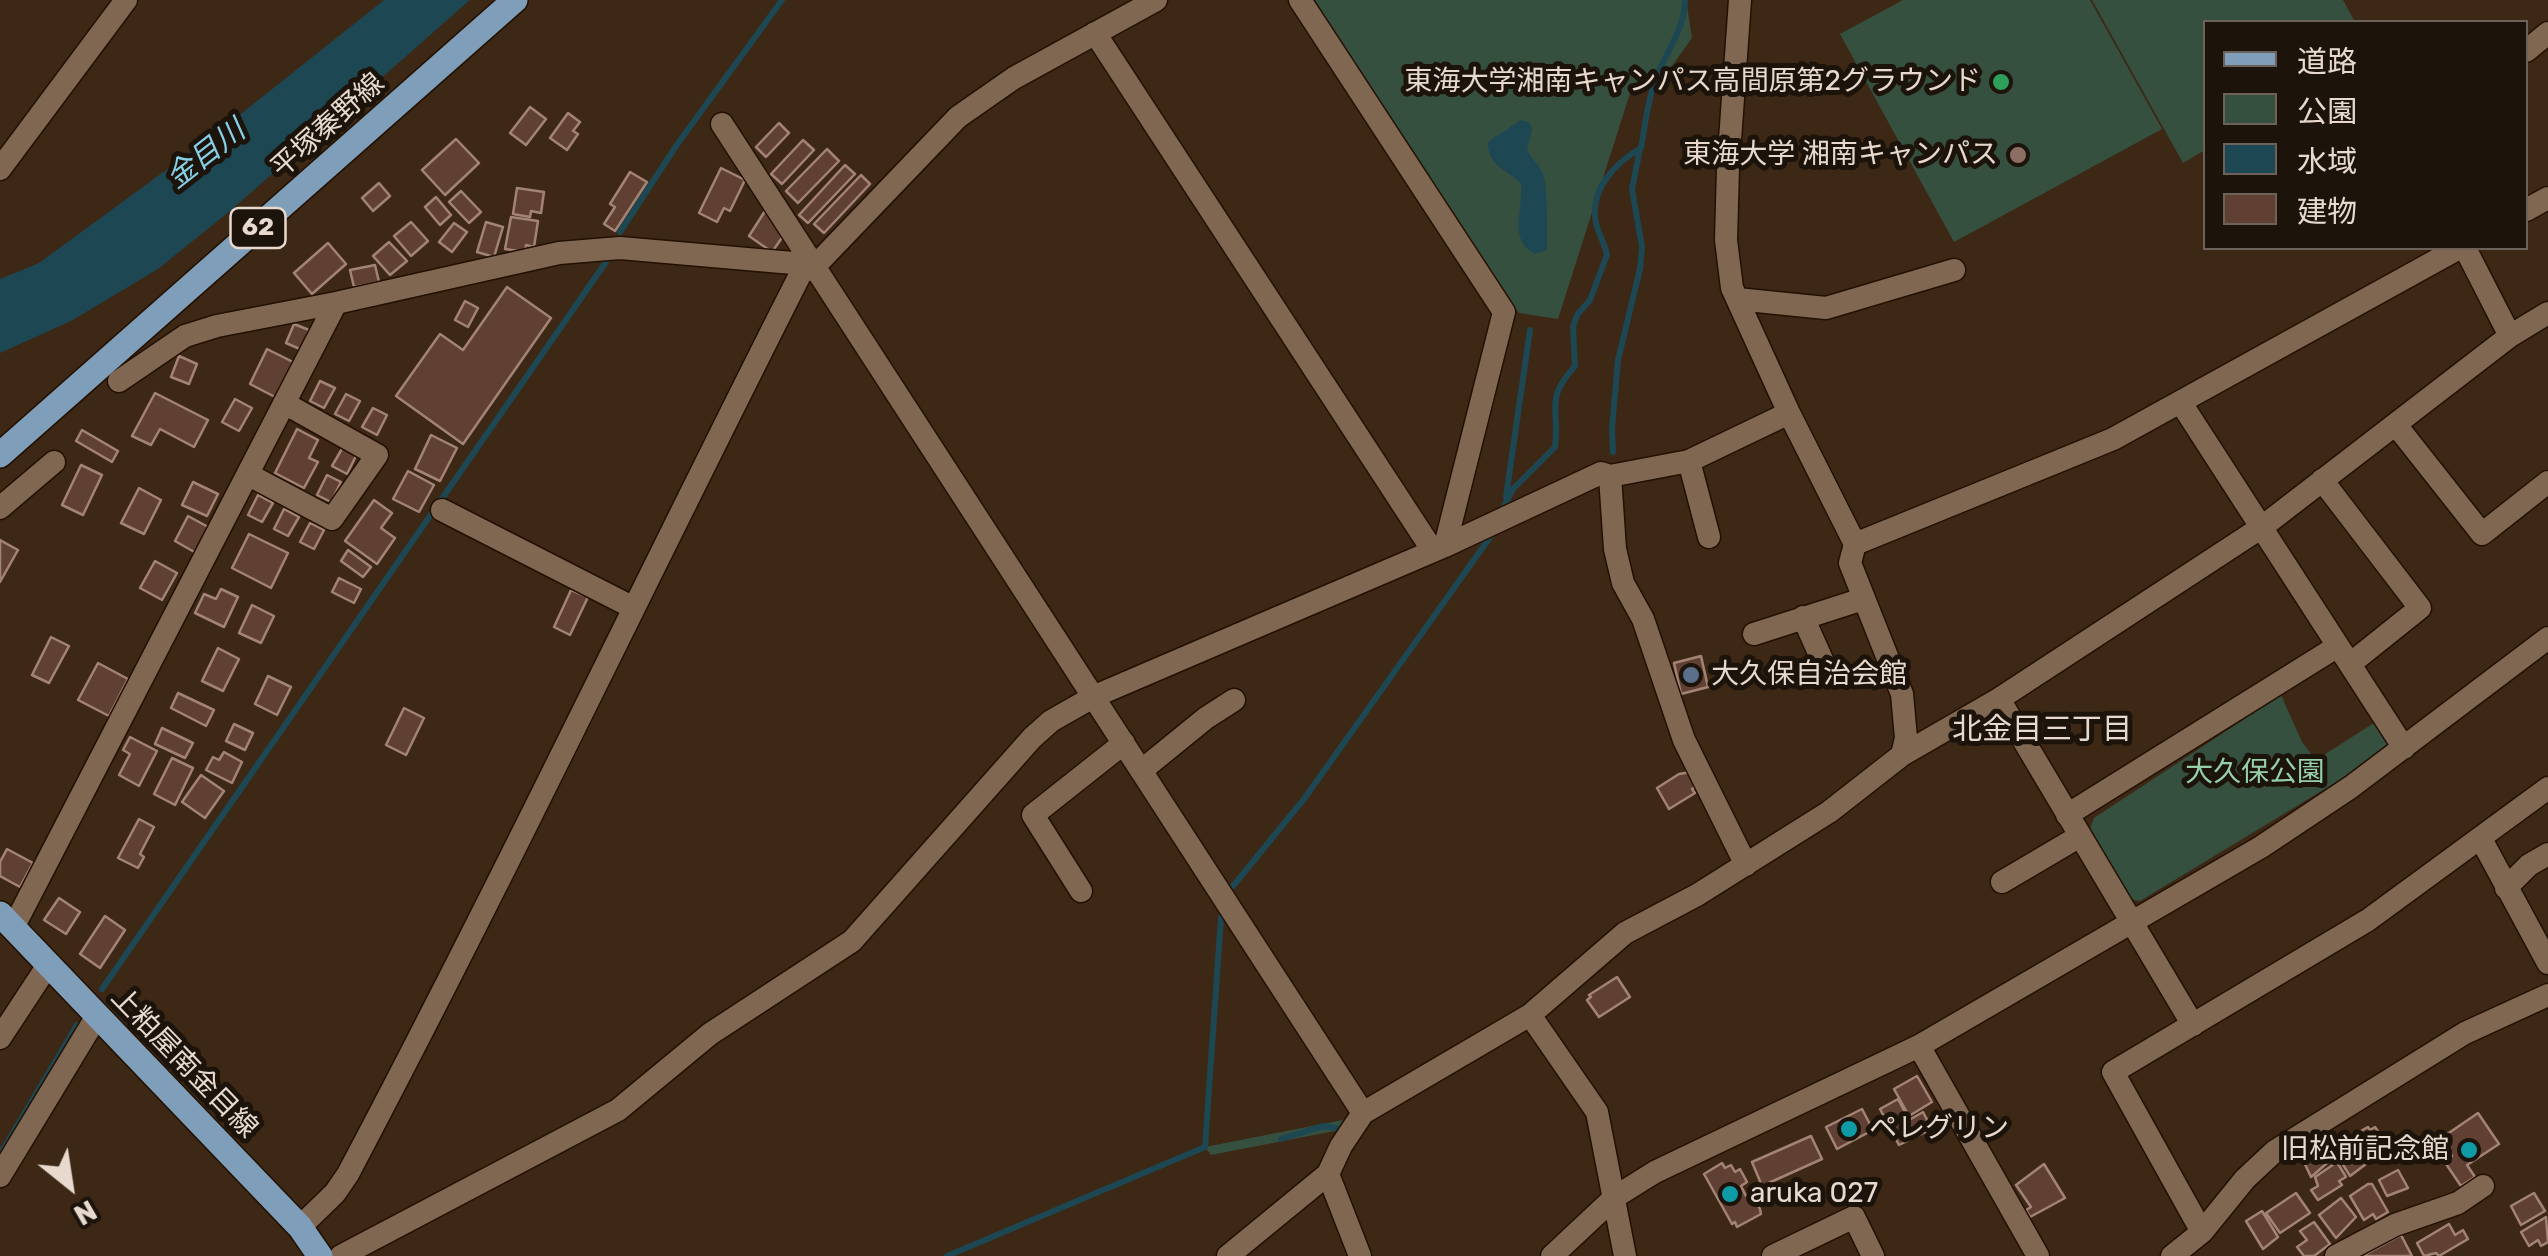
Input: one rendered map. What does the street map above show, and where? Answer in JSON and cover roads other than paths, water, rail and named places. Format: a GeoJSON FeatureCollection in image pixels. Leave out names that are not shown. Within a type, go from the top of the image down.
{"type":"FeatureCollection","features":[{"type":"Feature","properties":{"kind":"main road","name":"平塚秦野線"},"geometry":{"type":"LineString","coordinates":[[0,455],[515,0]]}},
{"type":"Feature","properties":{"kind":"main road","name":"上粕屋南金目線"},"geometry":{"type":"LineString","coordinates":[[6,921],[311,1247]]}},
{"type":"Feature","properties":{"kind":"street"},"geometry":{"type":"LineString","coordinates":[[0,169],[126,0]]}},
{"type":"Feature","properties":{"kind":"street"},"geometry":{"type":"LineString","coordinates":[[311,1247],[335,1192],[440,1000],[632,606],[801,273],[816,266],[958,117],[1014,78],[1156,0]]}},
{"type":"Feature","properties":{"kind":"street"},"geometry":{"type":"LineString","coordinates":[[1300,0],[1504,312],[1439,548]]}},
{"type":"Feature","properties":{"kind":"street"},"geometry":{"type":"LineString","coordinates":[[1740,0],[1726,240],[1732,288],[1855,544],[1850,563],[1902,694],[1906,738],[1902,755]]}},
{"type":"Feature","properties":{"kind":"street"},"geometry":{"type":"LineString","coordinates":[[2528,49],[2548,32]]}},
{"type":"Feature","properties":{"kind":"street"},"geometry":{"type":"LineString","coordinates":[[1095,33],[1439,548]]}},
{"type":"Feature","properties":{"kind":"street"},"geometry":{"type":"LineString","coordinates":[[722,124],[1363,1114]]}},
{"type":"Feature","properties":{"kind":"street"},"geometry":{"type":"LineString","coordinates":[[119,381],[185,336],[217,326],[336,304],[559,252],[620,248],[816,266]]}},
{"type":"Feature","properties":{"kind":"street"},"geometry":{"type":"LineString","coordinates":[[1855,544],[2113,440],[2458,250]]}},
{"type":"Feature","properties":{"kind":"street"},"geometry":{"type":"LineString","coordinates":[[2463,250],[2510,336]]}},
{"type":"Feature","properties":{"kind":"street"},"geometry":{"type":"LineString","coordinates":[[1737,299],[1826,308],[1954,270]]}},
{"type":"Feature","properties":{"kind":"street"},"geometry":{"type":"LineString","coordinates":[[6,921],[249,475],[336,304]]}},
{"type":"Feature","properties":{"kind":"street"},"geometry":{"type":"LineString","coordinates":[[1228,1256],[1328,1174],[1363,1114],[1530,1016],[1626,932],[1829,812],[1902,755],[1999,699],[2262,527],[2510,336],[2548,313]]}},
{"type":"Feature","properties":{"kind":"street"},"geometry":{"type":"LineString","coordinates":[[249,475],[332,518],[377,456],[284,404]]}},
{"type":"Feature","properties":{"kind":"street"},"geometry":{"type":"LineString","coordinates":[[2181,404],[2404,748]]}},
{"type":"Feature","properties":{"kind":"street"},"geometry":{"type":"LineString","coordinates":[[341,1256],[618,1110],[710,1034],[842,948],[1051,720],[1095,696],[1439,548],[1601,473],[1610,476],[1690,460],[1790,413]]}},
{"type":"Feature","properties":{"kind":"street"},"geometry":{"type":"LineString","coordinates":[[2396,425],[2482,534],[2548,482]]}},
{"type":"Feature","properties":{"kind":"street"},"geometry":{"type":"LineString","coordinates":[[1690,460],[1709,537]]}},
{"type":"Feature","properties":{"kind":"street"},"geometry":{"type":"LineString","coordinates":[[0,508],[54,462]]}},
{"type":"Feature","properties":{"kind":"street"},"geometry":{"type":"LineString","coordinates":[[1610,476],[1614,549],[1623,583],[1643,619],[1684,740],[1746,864]]}},
{"type":"Feature","properties":{"kind":"street"},"geometry":{"type":"LineString","coordinates":[[2067,815],[2420,608],[2322,480]]}},
{"type":"Feature","properties":{"kind":"street"},"geometry":{"type":"LineString","coordinates":[[442,510],[632,606]]}},
{"type":"Feature","properties":{"kind":"street"},"geometry":{"type":"LineString","coordinates":[[1754,634],[1863,599]]}},
{"type":"Feature","properties":{"kind":"street"},"geometry":{"type":"LineString","coordinates":[[1803,617],[1824,662]]}},
{"type":"Feature","properties":{"kind":"street"},"geometry":{"type":"LineString","coordinates":[[1552,1256],[1615,1197],[1656,1172],[1919,1046],[2261,847],[2404,748],[2548,638]]}},
{"type":"Feature","properties":{"kind":"street"},"geometry":{"type":"LineString","coordinates":[[1999,699],[2193,1025]]}},
{"type":"Feature","properties":{"kind":"street"},"geometry":{"type":"LineString","coordinates":[[1142,770],[1234,700]]}},
{"type":"Feature","properties":{"kind":"street"},"geometry":{"type":"LineString","coordinates":[[1081,892],[1033,814],[1124,743]]}},
{"type":"Feature","properties":{"kind":"street"},"geometry":{"type":"LineString","coordinates":[[2202,1232],[2113,1072],[2368,920],[2548,788]]}},
{"type":"Feature","properties":{"kind":"street"},"geometry":{"type":"LineString","coordinates":[[2002,882],[2080,836]]}},
{"type":"Feature","properties":{"kind":"street"},"geometry":{"type":"LineString","coordinates":[[2481,838],[2548,963]]}},
{"type":"Feature","properties":{"kind":"street"},"geometry":{"type":"LineString","coordinates":[[2506,888],[2548,854]]}},
{"type":"Feature","properties":{"kind":"street"},"geometry":{"type":"LineString","coordinates":[[0,1038],[48,965]]}},
{"type":"Feature","properties":{"kind":"street"},"geometry":{"type":"LineString","coordinates":[[2172,1256],[2202,1232],[2244,1180],[2301,1132],[2465,1033],[2548,995]]}},
{"type":"Feature","properties":{"kind":"street"},"geometry":{"type":"LineString","coordinates":[[0,1176],[97,1016]]}},
{"type":"Feature","properties":{"kind":"street"},"geometry":{"type":"LineString","coordinates":[[1530,1016],[1596,1112],[1625,1256]]}},
{"type":"Feature","properties":{"kind":"street"},"geometry":{"type":"LineString","coordinates":[[1919,1046],[2038,1256]]}},
{"type":"Feature","properties":{"kind":"street"},"geometry":{"type":"LineString","coordinates":[[1328,1174],[1360,1256]]}},
{"type":"Feature","properties":{"kind":"street"},"geometry":{"type":"LineString","coordinates":[[2336,1256],[2395,1225],[2458,1203],[2483,1186]]}},
{"type":"Feature","properties":{"kind":"street"},"geometry":{"type":"LineString","coordinates":[[1773,1256],[1854,1217],[1873,1256]]}},
{"type":"Feature","properties":{"kind":"water","name":"金目川"},"geometry":{"type":"Polygon","coordinates":[[[384,0],[470,0],[230,211],[158,269],[71,321],[0,353],[0,279],[39,263],[222,129],[384,0]]]}},
{"type":"Feature","properties":{"kind":"water"},"geometry":{"type":"Polygon","coordinates":[[[1521,120],[1529,122],[1532,129],[1527,150],[1545,182],[1547,250],[1535,254],[1526,248],[1519,232],[1521,184],[1494,162],[1488,142],[1521,120]]]}},
{"type":"Feature","properties":{"kind":"waterway"},"geometry":{"type":"LineString","coordinates":[[620,232],[676,146],[782,0]]}},
{"type":"Feature","properties":{"kind":"waterway"},"geometry":{"type":"LineString","coordinates":[[1501,512],[1513,489],[1555,447],[1556,396],[1575,366],[1573,327],[1577,315],[1590,300],[1607,255],[1596,223],[1596,199],[1613,170],[1641,148],[1652,92],[1678,33],[1685,0]]}},
{"type":"Feature","properties":{"kind":"waterway"},"geometry":{"type":"LineString","coordinates":[[1613,452],[1618,360],[1642,247],[1632,189],[1640,149]]}},
{"type":"Feature","properties":{"kind":"waterway"},"geometry":{"type":"LineString","coordinates":[[102,989],[606,262]]}},
{"type":"Feature","properties":{"kind":"waterway"},"geometry":{"type":"LineString","coordinates":[[1506,497],[1530,330]]}},
{"type":"Feature","properties":{"kind":"waterway"},"geometry":{"type":"LineString","coordinates":[[1233,886],[1304,799],[1493,533]]}},
{"type":"Feature","properties":{"kind":"waterway"},"geometry":{"type":"LineString","coordinates":[[947,1256],[1205,1147],[1221,917]]}},
{"type":"Feature","properties":{"kind":"waterway"},"geometry":{"type":"LineString","coordinates":[[1,1153],[77,1025]]}},
{"type":"Feature","properties":{"kind":"waterway"},"geometry":{"type":"LineString","coordinates":[[1281,1139],[1323,1126],[1336,1128]]}},
{"type":"Feature","properties":{"kind":"place","name":"東海大学湘南キャンパス高間原第2グラウンド"},"geometry":{"type":"Point","coordinates":[2001,82]}},
{"type":"Feature","properties":{"kind":"place","name":"東海大学 湘南キャンパス"},"geometry":{"type":"Point","coordinates":[2018,155]}},
{"type":"Feature","properties":{"kind":"place","name":"大久保自治会館"},"geometry":{"type":"Point","coordinates":[1691,675]}},
{"type":"Feature","properties":{"kind":"place","name":"ペレグリン"},"geometry":{"type":"Point","coordinates":[1849,1129]}},
{"type":"Feature","properties":{"kind":"place","name":"旧松前記念館"},"geometry":{"type":"Point","coordinates":[2469,1150]}},
{"type":"Feature","properties":{"kind":"place","name":"aruka 027"},"geometry":{"type":"Point","coordinates":[1730,1194]}},
{"type":"Feature","properties":{"kind":"district","name":"北金目三丁目"},"geometry":{"type":"Point","coordinates":[2042,730]}},
{"type":"Feature","properties":{"kind":"park label","name":"大久保公園"},"geometry":{"type":"Point","coordinates":[2255,773]}}]}
